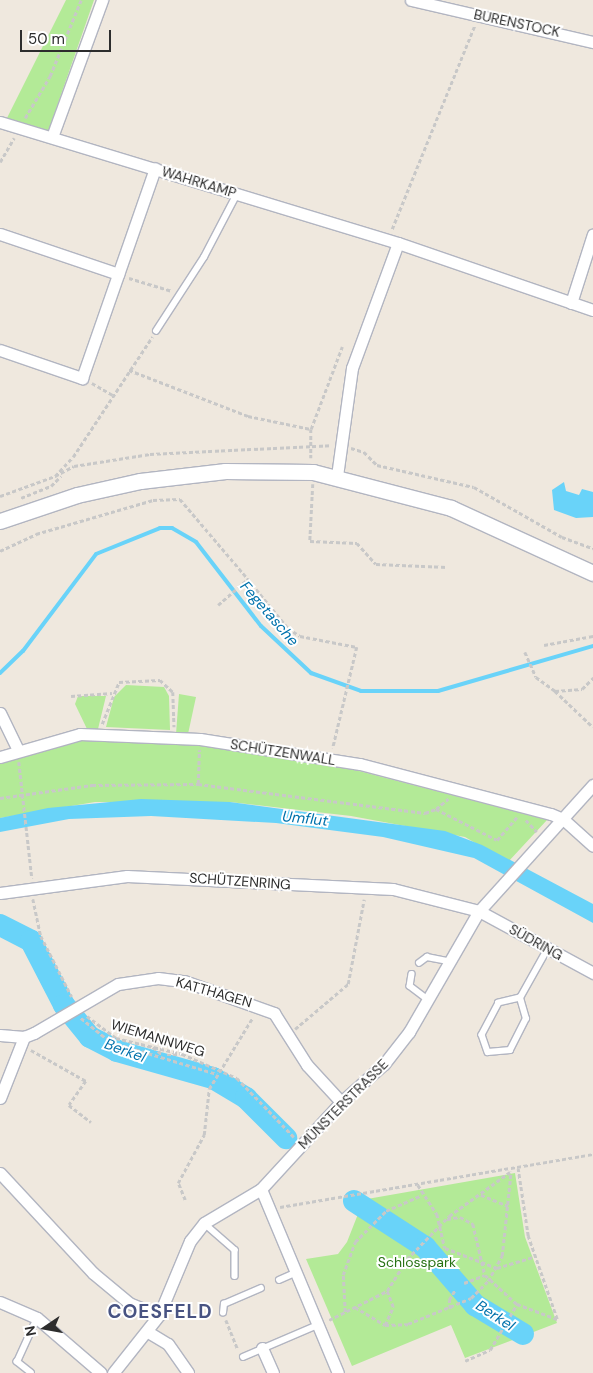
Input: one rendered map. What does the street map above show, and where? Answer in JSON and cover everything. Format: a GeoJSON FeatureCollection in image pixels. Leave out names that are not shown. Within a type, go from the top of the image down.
{"type":"FeatureCollection","features":[{"type":"Feature","properties":{"kind":"street"},"geometry":{"type":"LineString","coordinates":[[52,137],[102,0]]}},
{"type":"Feature","properties":{"kind":"street","name":"BURENSTOCK"},"geometry":{"type":"LineString","coordinates":[[411,0],[593,42]]}},
{"type":"Feature","properties":{"kind":"street","name":"WAHRKAMP"},"geometry":{"type":"LineString","coordinates":[[0,122],[21,126],[398,243],[593,310]]}},
{"type":"Feature","properties":{"kind":"street"},"geometry":{"type":"LineString","coordinates":[[0,350],[82,378],[155,168]]}},
{"type":"Feature","properties":{"kind":"street"},"geometry":{"type":"LineString","coordinates":[[0,234],[118,274]]}},
{"type":"Feature","properties":{"kind":"street"},"geometry":{"type":"LineString","coordinates":[[571,303],[593,234]]}},
{"type":"Feature","properties":{"kind":"street"},"geometry":{"type":"LineString","coordinates":[[337,476],[344,447],[352,368],[398,243]]}},
{"type":"Feature","properties":{"kind":"street"},"geometry":{"type":"LineString","coordinates":[[0,521],[108,487],[209,472],[276,470],[337,476],[451,508],[593,573]]}},
{"type":"Feature","properties":{"kind":"street"},"geometry":{"type":"LineString","coordinates":[[0,713],[18,750]]}},
{"type":"Feature","properties":{"kind":"street","name":"SCHÜTZENWALL"},"geometry":{"type":"LineString","coordinates":[[0,758],[18,750],[100,733],[174,736],[330,760],[521,810],[563,819]]}},
{"type":"Feature","properties":{"kind":"street","name":"MÜNSTERSTRASSE"},"geometry":{"type":"LineString","coordinates":[[114,1373],[159,1316],[190,1241],[204,1223],[261,1190],[341,1102],[384,1064],[427,999],[447,961],[479,911],[593,785]]}},
{"type":"Feature","properties":{"kind":"street"},"geometry":{"type":"LineString","coordinates":[[563,819],[593,846]]}},
{"type":"Feature","properties":{"kind":"street","name":"SCHÜTZENRING"},"geometry":{"type":"LineString","coordinates":[[0,893],[32,887],[144,876],[392,889],[479,911]]}},
{"type":"Feature","properties":{"kind":"street","name":"SÜDRING"},"geometry":{"type":"LineString","coordinates":[[479,911],[593,973]]}},
{"type":"Feature","properties":{"kind":"street","name":"KATTHAGEN"},"geometry":{"type":"LineString","coordinates":[[22,1041],[71,1010],[118,984],[158,978],[206,987],[261,1006],[274,1013],[307,1065],[341,1102]]}},
{"type":"Feature","properties":{"kind":"street"},"geometry":{"type":"LineString","coordinates":[[0,1034],[22,1041],[0,1098]]}},
{"type":"Feature","properties":{"kind":"street"},"geometry":{"type":"LineString","coordinates":[[0,1174],[93,1273],[129,1303],[159,1316]]}},
{"type":"Feature","properties":{"kind":"street"},"geometry":{"type":"LineString","coordinates":[[261,1190],[338,1373]]}},
{"type":"Feature","properties":{"kind":"street"},"geometry":{"type":"LineString","coordinates":[[0,1302],[37,1318],[101,1373]]}},
{"type":"Feature","properties":{"kind":"street"},"geometry":{"type":"LineString","coordinates":[[148,1332],[168,1344],[188,1373]]}},
{"type":"Feature","properties":{"kind":"street"},"geometry":{"type":"LineString","coordinates":[[262,1348],[273,1373]]}},
{"type":"Feature","properties":{"kind":"lane"},"geometry":{"type":"LineString","coordinates":[[156,331],[182,294],[236,194]]}},
{"type":"Feature","properties":{"kind":"lane"},"geometry":{"type":"LineString","coordinates":[[520,998],[499,1003],[482,1035],[488,1052],[510,1050],[526,1019],[520,998],[548,948]]}},
{"type":"Feature","properties":{"kind":"lane"},"geometry":{"type":"LineString","coordinates":[[419,963],[428,958],[447,961]]}},
{"type":"Feature","properties":{"kind":"lane"},"geometry":{"type":"LineString","coordinates":[[412,974],[410,986],[427,999]]}},
{"type":"Feature","properties":{"kind":"lane"},"geometry":{"type":"LineString","coordinates":[[204,1223],[235,1250],[235,1276]]}},
{"type":"Feature","properties":{"kind":"lane"},"geometry":{"type":"LineString","coordinates":[[279,1280],[297,1272]]}},
{"type":"Feature","properties":{"kind":"lane"},"geometry":{"type":"LineString","coordinates":[[223,1313],[224,1304],[260,1288]]}},
{"type":"Feature","properties":{"kind":"lane"},"geometry":{"type":"LineString","coordinates":[[31,1373],[17,1362],[37,1318]]}},
{"type":"Feature","properties":{"kind":"lane"},"geometry":{"type":"LineString","coordinates":[[241,1355],[318,1325]]}},
{"type":"Feature","properties":{"kind":"path"},"geometry":{"type":"LineString","coordinates":[[0,162],[50,76],[81,0]]}},
{"type":"Feature","properties":{"kind":"path"},"geometry":{"type":"LineString","coordinates":[[390,226],[480,15]]}},
{"type":"Feature","properties":{"kind":"path"},"geometry":{"type":"LineString","coordinates":[[118,274],[182,294]]}},
{"type":"Feature","properties":{"kind":"path"},"geometry":{"type":"LineString","coordinates":[[55,476],[73,457],[156,331]]}},
{"type":"Feature","properties":{"kind":"path"},"geometry":{"type":"LineString","coordinates":[[311,428],[342,347]]}},
{"type":"Feature","properties":{"kind":"path"},"geometry":{"type":"LineString","coordinates":[[82,378],[113,395]]}},
{"type":"Feature","properties":{"kind":"path"},"geometry":{"type":"LineString","coordinates":[[16,501],[51,486],[62,474],[74,466],[150,454],[299,450],[324,444],[364,452],[377,465],[474,487],[562,537],[593,548]]}},
{"type":"Feature","properties":{"kind":"path"},"geometry":{"type":"LineString","coordinates":[[0,496],[62,474]]}},
{"type":"Feature","properties":{"kind":"path"},"geometry":{"type":"LineString","coordinates":[[0,551],[36,534],[153,500],[180,500],[294,632],[313,641],[357,647],[330,760]]}},
{"type":"Feature","properties":{"kind":"path"},"geometry":{"type":"LineString","coordinates":[[218,605],[248,579]]}},
{"type":"Feature","properties":{"kind":"path"},"geometry":{"type":"LineString","coordinates":[[544,645],[593,636]]}},
{"type":"Feature","properties":{"kind":"path"},"geometry":{"type":"LineString","coordinates":[[525,652],[533,670],[593,727]]}},
{"type":"Feature","properties":{"kind":"path"},"geometry":{"type":"LineString","coordinates":[[555,691],[582,689],[593,678]]}},
{"type":"Feature","properties":{"kind":"path"},"geometry":{"type":"LineString","coordinates":[[100,733],[112,693],[120,682],[128,680],[166,682],[173,692],[174,736]]}},
{"type":"Feature","properties":{"kind":"path"},"geometry":{"type":"LineString","coordinates":[[71,696],[112,693]]}},
{"type":"Feature","properties":{"kind":"path"},"geometry":{"type":"LineString","coordinates":[[198,784],[200,739]]}},
{"type":"Feature","properties":{"kind":"path"},"geometry":{"type":"LineString","coordinates":[[18,750],[32,887],[42,936],[71,1010],[87,1026],[105,1039],[164,1055],[217,1075]]}},
{"type":"Feature","properties":{"kind":"path"},"geometry":{"type":"LineString","coordinates":[[0,798],[92,785],[198,784],[425,813],[436,809],[453,791]]}},
{"type":"Feature","properties":{"kind":"path"},"geometry":{"type":"LineString","coordinates":[[436,809],[497,840],[521,810],[544,840]]}},
{"type":"Feature","properties":{"kind":"path"},"geometry":{"type":"LineString","coordinates":[[288,1034],[317,1015],[348,984],[366,887]]}},
{"type":"Feature","properties":{"kind":"path"},"geometry":{"type":"LineString","coordinates":[[185,1200],[178,1183],[204,1135],[212,1083],[261,1006]]}},
{"type":"Feature","properties":{"kind":"path","name":"WIEMANNWEG"},"geometry":{"type":"LineString","coordinates":[[71,1010],[108,1034],[182,1054],[237,1078],[302,1144]]}},
{"type":"Feature","properties":{"kind":"path"},"geometry":{"type":"LineString","coordinates":[[105,1039],[108,1034]]}},
{"type":"Feature","properties":{"kind":"path"},"geometry":{"type":"LineString","coordinates":[[22,1041],[86,1081],[69,1105],[91,1122]]}},
{"type":"Feature","properties":{"kind":"path"},"geometry":{"type":"LineString","coordinates":[[153,1046],[164,1055],[182,1054]]}},
{"type":"Feature","properties":{"kind":"path"},"geometry":{"type":"LineString","coordinates":[[270,1211],[292,1202],[418,1186],[511,1171],[593,1154]]}},
{"type":"Feature","properties":{"kind":"path"},"geometry":{"type":"LineString","coordinates":[[447,1219],[460,1217],[473,1224],[478,1262],[488,1281],[517,1304],[557,1319],[534,1257],[518,1169]]}},
{"type":"Feature","properties":{"kind":"path"},"geometry":{"type":"LineString","coordinates":[[318,1325],[388,1291],[407,1259],[447,1219],[511,1171]]}},
{"type":"Feature","properties":{"kind":"path"},"geometry":{"type":"LineString","coordinates":[[355,1307],[384,1325],[408,1324],[457,1307],[481,1289],[497,1268],[509,1207],[511,1171]]}},
{"type":"Feature","properties":{"kind":"path"},"geometry":{"type":"LineString","coordinates":[[418,1186],[441,1227],[445,1248],[497,1268],[534,1257]]}},
{"type":"Feature","properties":{"kind":"path"},"geometry":{"type":"LineString","coordinates":[[345,1312],[341,1290],[345,1262],[373,1220],[386,1211],[422,1195]]}},
{"type":"Feature","properties":{"kind":"path"},"geometry":{"type":"LineString","coordinates":[[480,1195],[509,1207]]}},
{"type":"Feature","properties":{"kind":"path"},"geometry":{"type":"LineString","coordinates":[[464,1283],[485,1275]]}},
{"type":"Feature","properties":{"kind":"path"},"geometry":{"type":"LineString","coordinates":[[450,1309],[449,1300],[455,1290]]}},
{"type":"Feature","properties":{"kind":"path"},"geometry":{"type":"LineString","coordinates":[[384,1325],[393,1307],[388,1291]]}},
{"type":"Feature","properties":{"kind":"path"},"geometry":{"type":"LineString","coordinates":[[465,1361],[490,1350],[517,1304]]}},
{"type":"Feature","properties":{"kind":"path"},"geometry":{"type":"LineString","coordinates":[[223,1313],[241,1355]]}},
{"type":"Feature","properties":{"kind":"green space"},"geometry":{"type":"Polygon","coordinates":[[[66,0],[94,0],[48,132],[7,118],[66,0]]]}},
{"type":"Feature","properties":{"kind":"green space"},"geometry":{"type":"Polygon","coordinates":[[[126,685],[164,687],[169,696],[170,730],[106,727],[114,697],[126,685]]]}},
{"type":"Feature","properties":{"kind":"green space"},"geometry":{"type":"Polygon","coordinates":[[[179,694],[196,697],[188,734],[176,734],[179,694]]]}},
{"type":"Feature","properties":{"kind":"green space"},"geometry":{"type":"Polygon","coordinates":[[[78,696],[106,696],[98,729],[87,729],[75,704],[78,696]]]}},
{"type":"Feature","properties":{"kind":"green space"},"geometry":{"type":"Polygon","coordinates":[[[91,737],[192,740],[359,771],[547,820],[508,862],[465,837],[351,816],[230,802],[95,802],[0,818],[0,761],[91,737]]]}},
{"type":"Feature","properties":{"kind":"green space","name":"Schlosspark"},"geometry":{"type":"Polygon","coordinates":[[[515,1173],[525,1237],[557,1323],[465,1358],[451,1325],[352,1366],[306,1259],[338,1254],[347,1242],[358,1214],[350,1202],[515,1173]]]}},
{"type":"Feature","properties":{"kind":"water"},"geometry":{"type":"Polygon","coordinates":[[[564,482],[566,491],[579,495],[582,489],[593,492],[593,517],[576,518],[554,510],[552,490],[564,482]]]}},
{"type":"Feature","properties":{"kind":"water","name":"Umflut"},"geometry":{"type":"Polygon","coordinates":[[[141,799],[230,802],[445,831],[482,845],[593,904],[593,923],[474,858],[383,837],[276,823],[151,816],[69,819],[0,832],[0,818],[48,808],[141,799]]]}},
{"type":"Feature","properties":{"kind":"waterway","name":"Fegetasche"},"geometry":{"type":"LineString","coordinates":[[0,673],[23,651],[96,554],[160,528],[172,528],[196,542],[261,626],[311,673],[361,691],[438,691],[593,646]]}},
{"type":"Feature","properties":{"kind":"waterway","name":"Berkel"},"geometry":{"type":"LineString","coordinates":[[0,925],[31,941],[64,1005],[90,1037],[117,1051],[213,1078],[246,1098],[286,1138]]}},
{"type":"Feature","properties":{"kind":"waterway","name":"Berkel"},"geometry":{"type":"LineString","coordinates":[[354,1201],[425,1247],[475,1305],[523,1334]]}},
{"type":"Feature","properties":{"kind":"district","name":"COESFELD"},"geometry":{"type":"Point","coordinates":[160,1312]}}]}
